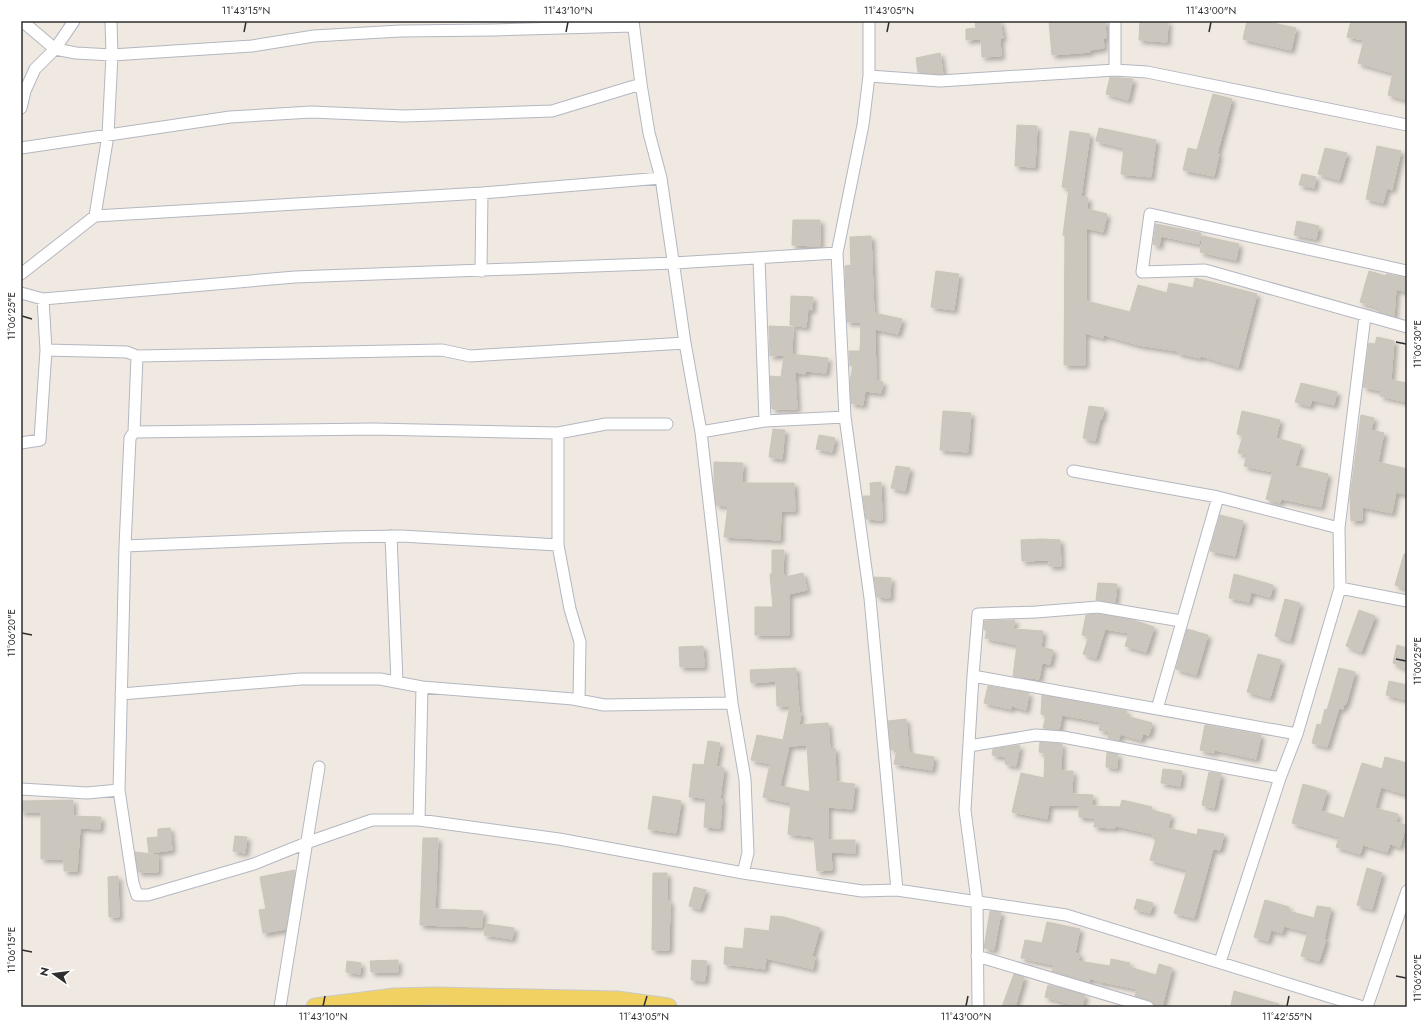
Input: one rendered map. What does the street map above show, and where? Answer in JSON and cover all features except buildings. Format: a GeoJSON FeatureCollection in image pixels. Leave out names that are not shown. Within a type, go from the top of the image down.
{"type":"FeatureCollection","features":[{"type":"Feature","properties":{"kind":"main road"},"geometry":{"type":"LineString","coordinates":[[315,1007],[393,1002],[436,996],[617,1000],[668,1007]]}},
{"type":"Feature","properties":{"kind":"street"},"geometry":{"type":"LineString","coordinates":[[22,21],[55,48],[76,53],[112,55],[252,46],[314,36],[492,26],[633,24],[649,133],[661,178],[685,343],[701,432],[732,703],[745,778],[748,853],[743,873]]}},
{"type":"Feature","properties":{"kind":"street"},"geometry":{"type":"LineString","coordinates":[[21,108],[25,91],[36,69],[55,48],[74,21]]}},
{"type":"Feature","properties":{"kind":"street"},"geometry":{"type":"LineString","coordinates":[[95,216],[108,135],[112,55],[111,21]]}},
{"type":"Feature","properties":{"kind":"street"},"geometry":{"type":"LineString","coordinates":[[869,21],[869,76],[863,125],[837,253],[845,417],[870,598],[897,890]]}},
{"type":"Feature","properties":{"kind":"street"},"geometry":{"type":"LineString","coordinates":[[1115,21],[1115,70]]}},
{"type":"Feature","properties":{"kind":"street"},"geometry":{"type":"LineString","coordinates":[[869,76],[940,81],[1115,70],[1147,72],[1407,125]]}},
{"type":"Feature","properties":{"kind":"street"},"geometry":{"type":"LineString","coordinates":[[21,148],[230,117],[311,112],[404,116],[552,111],[641,84]]}},
{"type":"Feature","properties":{"kind":"street"},"geometry":{"type":"LineString","coordinates":[[21,274],[95,216],[482,193],[661,178]]}},
{"type":"Feature","properties":{"kind":"street"},"geometry":{"type":"LineString","coordinates":[[481,271],[482,193]]}},
{"type":"Feature","properties":{"kind":"street"},"geometry":{"type":"LineString","coordinates":[[1407,271],[1150,214],[1142,272],[1205,270],[1407,327]]}},
{"type":"Feature","properties":{"kind":"street"},"geometry":{"type":"LineString","coordinates":[[21,293],[43,299],[295,277],[674,263],[837,253]]}},
{"type":"Feature","properties":{"kind":"street"},"geometry":{"type":"LineString","coordinates":[[759,258],[765,421]]}},
{"type":"Feature","properties":{"kind":"street"},"geometry":{"type":"LineString","coordinates":[[21,443],[40,440],[46,350],[43,299]]}},
{"type":"Feature","properties":{"kind":"street"},"geometry":{"type":"LineString","coordinates":[[1220,962],[1280,778],[1297,734],[1340,588],[1339,528],[1365,316]]}},
{"type":"Feature","properties":{"kind":"street"},"geometry":{"type":"LineString","coordinates":[[46,350],[127,352],[137,356],[442,350],[470,356],[685,343]]}},
{"type":"Feature","properties":{"kind":"street"},"geometry":{"type":"LineString","coordinates":[[137,356],[134,432],[130,438],[125,546],[118,790],[133,883],[137,895],[148,895],[254,864],[306,843],[372,820],[419,820],[559,839],[743,873],[862,891],[897,890],[1066,915],[1363,1007]]}},
{"type":"Feature","properties":{"kind":"street"},"geometry":{"type":"LineString","coordinates":[[701,432],[765,421],[845,417]]}},
{"type":"Feature","properties":{"kind":"street"},"geometry":{"type":"LineString","coordinates":[[134,432],[374,429],[558,433],[606,424],[667,424]]}},
{"type":"Feature","properties":{"kind":"street"},"geometry":{"type":"LineString","coordinates":[[558,433],[558,545],[570,609],[580,642],[579,700]]}},
{"type":"Feature","properties":{"kind":"street"},"geometry":{"type":"LineString","coordinates":[[1073,471],[1218,497],[1339,528]]}},
{"type":"Feature","properties":{"kind":"street"},"geometry":{"type":"LineString","coordinates":[[1157,709],[1218,497]]}},
{"type":"Feature","properties":{"kind":"street"},"geometry":{"type":"LineString","coordinates":[[125,546],[391,536],[558,545]]}},
{"type":"Feature","properties":{"kind":"street"},"geometry":{"type":"LineString","coordinates":[[391,536],[397,682]]}},
{"type":"Feature","properties":{"kind":"street"},"geometry":{"type":"LineString","coordinates":[[1340,588],[1407,601]]}},
{"type":"Feature","properties":{"kind":"street"},"geometry":{"type":"LineString","coordinates":[[978,1007],[977,901],[965,810],[972,676],[978,614],[1036,612],[1098,607],[1182,621]]}},
{"type":"Feature","properties":{"kind":"street"},"geometry":{"type":"LineString","coordinates":[[972,676],[1297,734]]}},
{"type":"Feature","properties":{"kind":"street"},"geometry":{"type":"LineString","coordinates":[[120,694],[301,679],[380,679],[422,687],[579,700],[604,706],[732,703]]}},
{"type":"Feature","properties":{"kind":"street"},"geometry":{"type":"LineString","coordinates":[[419,820],[422,687]]}},
{"type":"Feature","properties":{"kind":"street"},"geometry":{"type":"LineString","coordinates":[[969,746],[1036,735],[1063,738],[1280,778]]}},
{"type":"Feature","properties":{"kind":"street"},"geometry":{"type":"LineString","coordinates":[[280,1007],[318,768]]}},
{"type":"Feature","properties":{"kind":"street"},"geometry":{"type":"LineString","coordinates":[[21,789],[87,793],[118,790]]}},
{"type":"Feature","properties":{"kind":"street"},"geometry":{"type":"LineString","coordinates":[[1367,1007],[1407,891]]}},
{"type":"Feature","properties":{"kind":"street"},"geometry":{"type":"LineString","coordinates":[[977,956],[1148,1007]]}}]}
